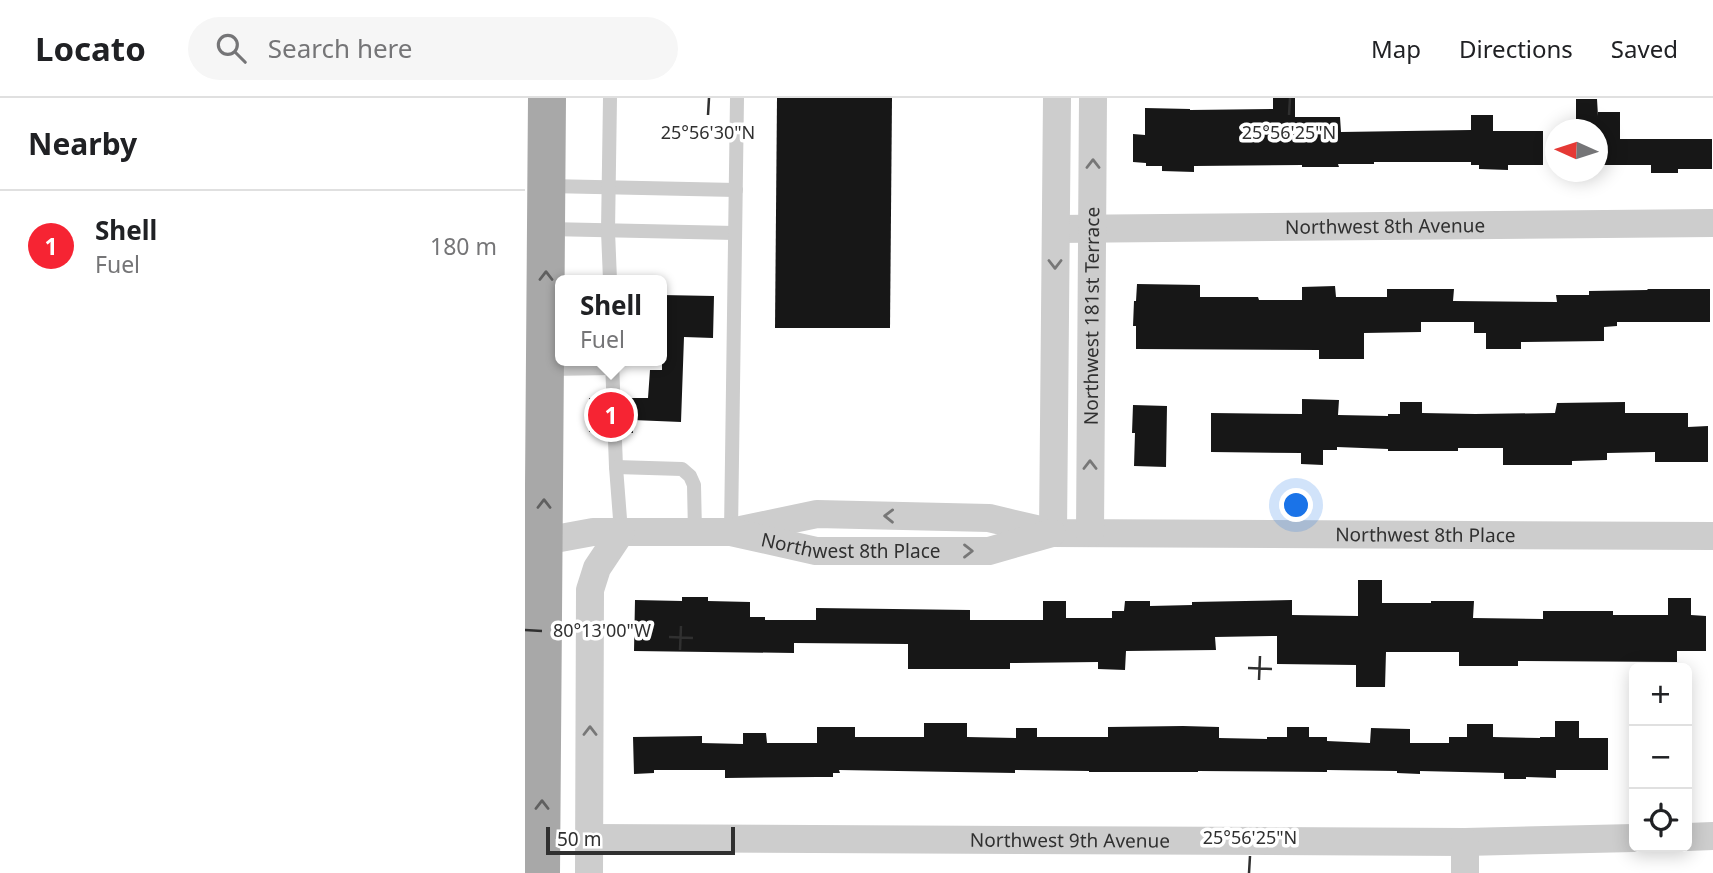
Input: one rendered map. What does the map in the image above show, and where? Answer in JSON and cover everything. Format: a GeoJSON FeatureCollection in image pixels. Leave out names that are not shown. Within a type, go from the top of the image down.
{"type":"FeatureCollection","features":[{"type":"Feature","properties":{"kind":"main road"},"geometry":{"type":"LineString","coordinates":[[541,873],[535,544],[550,344],[543,108]]}},
{"type":"Feature","properties":{"kind":"street","name":"Northwest 181st Terrace"},"geometry":{"type":"LineString","coordinates":[[1053,533],[1057,98]]}},
{"type":"Feature","properties":{"kind":"street","name":"Northwest 181st Terrace"},"geometry":{"type":"LineString","coordinates":[[1090,533],[1093,98]]}},
{"type":"Feature","properties":{"kind":"street","name":"Northwest 8th Avenue"},"geometry":{"type":"LineString","coordinates":[[1056,229],[1713,223]]}},
{"type":"Feature","properties":{"kind":"street","name":"Northwest 8th Place"},"geometry":{"type":"LineString","coordinates":[[535,544],[593,532],[731,532],[816,551],[989,551],[1053,533],[1713,536]]}},
{"type":"Feature","properties":{"kind":"street"},"geometry":{"type":"LineString","coordinates":[[589,873],[590,590],[597,568],[621,532]]}},
{"type":"Feature","properties":{"kind":"street"},"geometry":{"type":"LineString","coordinates":[[1692,837],[1713,836]]}},
{"type":"Feature","properties":{"kind":"street","name":"Northwest 9th Avenue"},"geometry":{"type":"LineString","coordinates":[[590,838],[1465,842],[1629,838]]}},
{"type":"Feature","properties":{"kind":"street"},"geometry":{"type":"LineString","coordinates":[[1465,842],[1465,873]]}},
{"type":"Feature","properties":{"kind":"lane"},"geometry":{"type":"LineString","coordinates":[[610,98],[610,275]]}},
{"type":"Feature","properties":{"kind":"lane"},"geometry":{"type":"LineString","coordinates":[[731,532],[737,98]]}},
{"type":"Feature","properties":{"kind":"lane"},"geometry":{"type":"LineString","coordinates":[[546,186],[736,190]]}},
{"type":"Feature","properties":{"kind":"lane"},"geometry":{"type":"LineString","coordinates":[[546,229],[735,233]]}},
{"type":"Feature","properties":{"kind":"lane"},"geometry":{"type":"LineString","coordinates":[[612,366],[621,532]]}},
{"type":"Feature","properties":{"kind":"lane"},"geometry":{"type":"LineString","coordinates":[[616,467],[682,469],[690,475],[694,485],[695,532]]}},
{"type":"Feature","properties":{"kind":"building"},"geometry":{"type":"Polygon","coordinates":[[[777,98],[892,98],[890,328],[775,328],[777,98]]]}},
{"type":"Feature","properties":{"kind":"building"},"geometry":{"type":"Polygon","coordinates":[[[1273,98],[1295,98],[1295,117],[1340,117],[1341,132],[1471,130],[1471,115],[1493,115],[1493,131],[1543,131],[1543,165],[1508,165],[1508,170],[1479,169],[1479,165],[1471,165],[1471,162],[1374,162],[1338,164],[1339,167],[1194,166],[1194,172],[1162,171],[1162,166],[1146,166],[1146,163],[1133,162],[1133,134],[1145,135],[1145,108],[1273,109],[1273,98]]]}},
{"type":"Feature","properties":{"kind":"building"},"geometry":{"type":"Polygon","coordinates":[[[1576,99],[1597,99],[1598,116],[1598,112],[1620,112],[1620,139],[1712,139],[1712,169],[1678,169],[1678,173],[1651,173],[1651,165],[1608,165],[1608,119],[1576,119],[1576,99]]]}},
{"type":"Feature","properties":{"kind":"building"},"geometry":{"type":"Polygon","coordinates":[[[1137,284],[1200,285],[1200,297],[1258,297],[1259,300],[1302,300],[1302,287],[1335,286],[1336,297],[1387,297],[1387,289],[1454,289],[1453,301],[1557,302],[1556,295],[1589,295],[1589,291],[1710,289],[1710,322],[1617,322],[1617,326],[1604,327],[1604,341],[1521,342],[1521,349],[1486,349],[1486,333],[1474,333],[1474,322],[1421,322],[1421,332],[1364,333],[1364,359],[1319,359],[1319,350],[1136,349],[1136,326],[1133,326],[1137,284]]]}},
{"type":"Feature","properties":{"kind":"building"},"geometry":{"type":"Polygon","coordinates":[[[667,295],[714,296],[713,338],[684,337],[681,422],[633,420],[633,433],[624,432],[623,398],[648,398],[650,370],[662,370],[662,366],[667,366],[667,295]]]}},
{"type":"Feature","properties":{"kind":"building"},"geometry":{"type":"Polygon","coordinates":[[[589,398],[604,398],[605,432],[589,432],[589,398]]]}},
{"type":"Feature","properties":{"kind":"building"},"geometry":{"type":"Polygon","coordinates":[[[1302,399],[1339,400],[1338,415],[1388,416],[1400,414],[1400,402],[1422,402],[1422,413],[1475,414],[1555,413],[1557,403],[1625,402],[1625,413],[1688,413],[1688,427],[1708,426],[1708,462],[1655,462],[1655,452],[1607,453],[1607,460],[1572,461],[1572,465],[1503,465],[1503,448],[1388,451],[1337,447],[1337,450],[1323,450],[1323,465],[1301,464],[1301,453],[1211,452],[1211,413],[1302,414],[1302,399]]]}},
{"type":"Feature","properties":{"kind":"building"},"geometry":{"type":"Polygon","coordinates":[[[1133,405],[1167,406],[1166,467],[1134,466],[1133,405]]]}},
{"type":"Feature","properties":{"kind":"building"},"geometry":{"type":"Polygon","coordinates":[[[1358,580],[1382,580],[1382,603],[1474,601],[1473,618],[1543,619],[1543,611],[1613,611],[1613,615],[1668,615],[1668,598],[1691,598],[1691,615],[1706,616],[1706,651],[1677,651],[1677,662],[1518,661],[1518,666],[1459,666],[1459,652],[1386,652],[1385,687],[1356,687],[1356,665],[1277,664],[1277,636],[1215,637],[1216,650],[1126,651],[1125,670],[1098,669],[1098,662],[1010,663],[1010,669],[908,669],[908,644],[794,643],[794,653],[634,651],[635,600],[682,601],[682,597],[708,597],[708,601],[750,602],[750,617],[765,617],[765,620],[816,620],[816,608],[970,610],[970,620],[1043,620],[1043,601],[1066,601],[1066,618],[1112,618],[1112,611],[1124,611],[1125,601],[1150,601],[1150,606],[1192,605],[1192,602],[1292,600],[1292,615],[1358,616],[1358,580]]]}},
{"type":"Feature","properties":{"kind":"building"},"geometry":{"type":"Polygon","coordinates":[[[1555,721],[1579,721],[1579,738],[1608,738],[1608,770],[1556,770],[1556,778],[1526,779],[1504,779],[1504,773],[1420,771],[1420,774],[1327,770],[1015,770],[1015,773],[839,770],[840,773],[833,773],[833,777],[725,778],[725,770],[654,770],[654,773],[634,774],[633,737],[702,736],[702,743],[743,744],[743,733],[766,733],[767,743],[817,743],[817,727],[855,727],[855,737],[924,737],[924,723],[967,723],[967,737],[1016,738],[1016,728],[1037,728],[1037,737],[1108,737],[1108,727],[1183,726],[1219,727],[1219,738],[1267,739],[1287,737],[1287,727],[1309,727],[1309,737],[1327,737],[1327,741],[1370,743],[1371,728],[1410,729],[1410,743],[1449,743],[1449,737],[1467,737],[1467,724],[1493,724],[1493,737],[1555,737],[1555,721]]]}},
{"type":"Feature","properties":{"kind":"place","name":"Shell"},"geometry":{"type":"Point","coordinates":[611,415]}}]}
